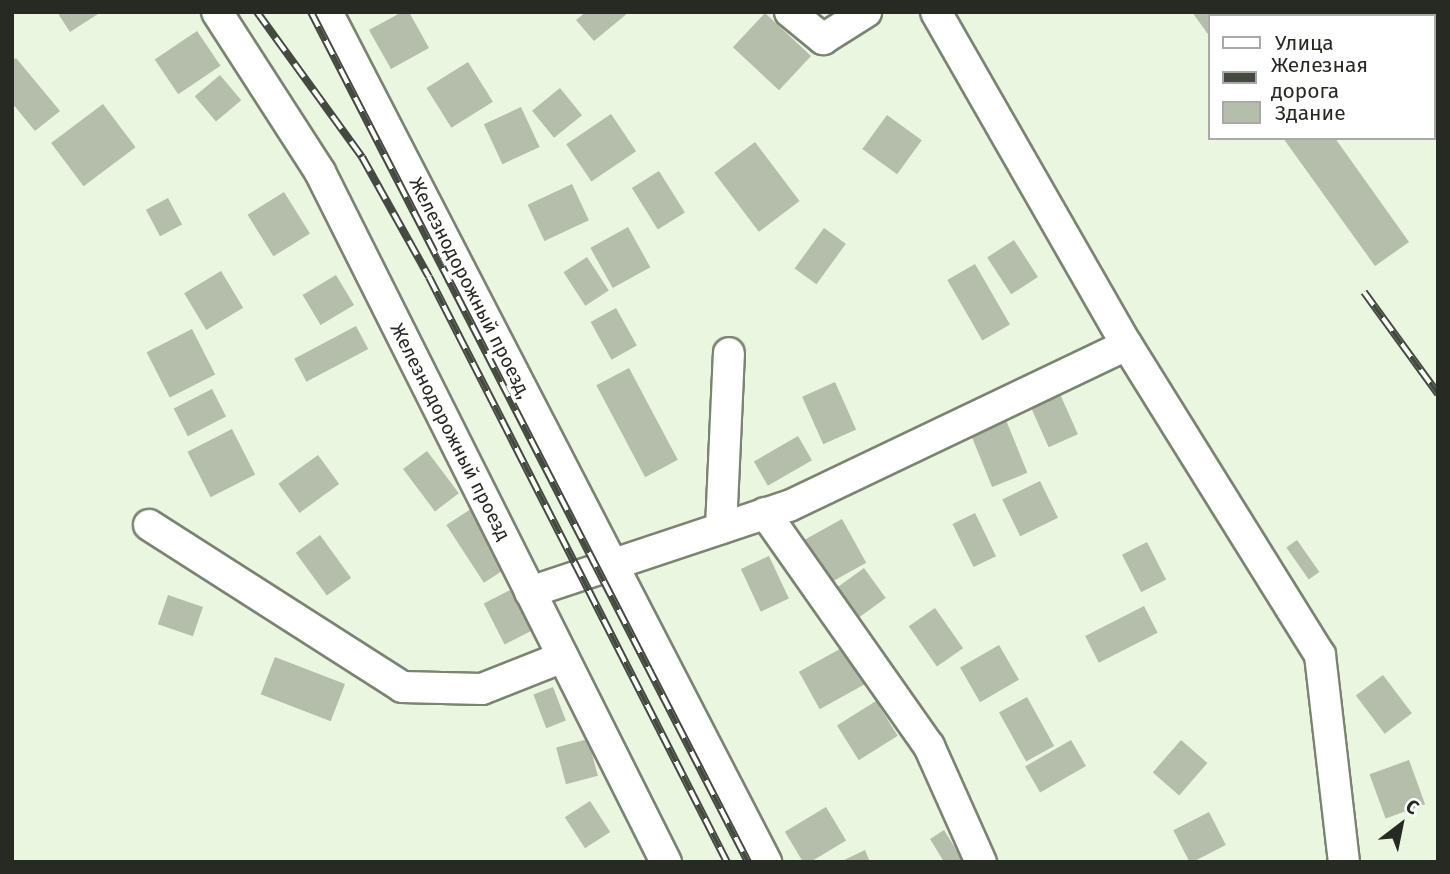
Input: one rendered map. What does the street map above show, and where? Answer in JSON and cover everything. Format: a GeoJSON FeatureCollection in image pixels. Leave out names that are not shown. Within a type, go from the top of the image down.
{"type":"FeatureCollection","features":[{"type":"Feature","properties":{"kind":"street","name":"Железнодорожный проезд"},"geometry":{"type":"LineString","coordinates":[[217,12],[320,172],[666,862]]}},
{"type":"Feature","properties":{"kind":"street","name":"Железнодорожный проезд,"},"geometry":{"type":"LineString","coordinates":[[327,12],[766,862]]}},
{"type":"Feature","properties":{"kind":"street"},"geometry":{"type":"LineString","coordinates":[[790,12],[823,39],[866,12]]}},
{"type":"Feature","properties":{"kind":"street"},"geometry":{"type":"LineString","coordinates":[[936,12],[1127,345],[1320,655],[1344,862]]}},
{"type":"Feature","properties":{"kind":"street"},"geometry":{"type":"LineString","coordinates":[[530,592],[765,513],[1127,345]]}},
{"type":"Feature","properties":{"kind":"street"},"geometry":{"type":"LineString","coordinates":[[721,528],[729,353]]}},
{"type":"Feature","properties":{"kind":"street"},"geometry":{"type":"LineString","coordinates":[[765,513],[929,746],[981,862]]}},
{"type":"Feature","properties":{"kind":"street"},"geometry":{"type":"LineString","coordinates":[[149,525],[402,687],[482,689],[563,657]]}},
{"type":"Feature","properties":{"kind":"building"},"geometry":{"type":"Polygon","coordinates":[[[57,12],[101,12],[70,32],[57,12]]]}},
{"type":"Feature","properties":{"kind":"building"},"geometry":{"type":"Polygon","coordinates":[[[402,12],[409,12],[429,48],[391,69],[369,30],[402,12]]]}},
{"type":"Feature","properties":{"kind":"building"},"geometry":{"type":"Polygon","coordinates":[[[586,12],[629,12],[594,41],[576,20],[586,12]]]}},
{"type":"Feature","properties":{"kind":"building"},"geometry":{"type":"Polygon","coordinates":[[[1192,12],[1438,12],[1436,35],[1436,14],[1208,14],[1208,34],[1192,12]]]}},
{"type":"Feature","properties":{"kind":"building"},"geometry":{"type":"Polygon","coordinates":[[[765,13],[811,56],[779,90],[733,47],[765,13]]]}},
{"type":"Feature","properties":{"kind":"building"},"geometry":{"type":"Polygon","coordinates":[[[197,31],[220,66],[178,94],[155,60],[197,31]]]}},
{"type":"Feature","properties":{"kind":"building"},"geometry":{"type":"Polygon","coordinates":[[[16,58],[60,111],[35,131],[12,103],[12,61],[16,58]]]}},
{"type":"Feature","properties":{"kind":"building"},"geometry":{"type":"Polygon","coordinates":[[[468,62],[493,102],[451,128],[426,88],[468,62]]]}},
{"type":"Feature","properties":{"kind":"building"},"geometry":{"type":"Polygon","coordinates":[[[220,75],[241,100],[216,121],[195,96],[220,75]]]}},
{"type":"Feature","properties":{"kind":"building"},"geometry":{"type":"Polygon","coordinates":[[[560,88],[582,115],[554,138],[532,111],[560,88]]]}},
{"type":"Feature","properties":{"kind":"building"},"geometry":{"type":"Polygon","coordinates":[[[103,104],[135,147],[84,186],[51,143],[103,104]]]}},
{"type":"Feature","properties":{"kind":"building"},"geometry":{"type":"Polygon","coordinates":[[[521,107],[540,147],[502,164],[484,124],[521,107]]]}},
{"type":"Feature","properties":{"kind":"building"},"geometry":{"type":"Polygon","coordinates":[[[611,114],[636,151],[591,182],[566,144],[611,114]]]}},
{"type":"Feature","properties":{"kind":"building"},"geometry":{"type":"Polygon","coordinates":[[[887,115],[922,140],[897,174],[862,149],[887,115]]]}},
{"type":"Feature","properties":{"kind":"building"},"geometry":{"type":"Polygon","coordinates":[[[1284,140],[1336,140],[1409,242],[1375,266],[1284,140]]]}},
{"type":"Feature","properties":{"kind":"building"},"geometry":{"type":"Polygon","coordinates":[[[755,142],[800,201],[759,232],[714,173],[755,142]]]}},
{"type":"Feature","properties":{"kind":"building"},"geometry":{"type":"Polygon","coordinates":[[[659,171],[685,213],[658,230],[632,188],[659,171]]]}},
{"type":"Feature","properties":{"kind":"building"},"geometry":{"type":"Polygon","coordinates":[[[572,184],[589,220],[544,241],[528,205],[572,184]]]}},
{"type":"Feature","properties":{"kind":"building"},"geometry":{"type":"Polygon","coordinates":[[[284,192],[310,234],[273,256],[248,215],[284,192]]]}},
{"type":"Feature","properties":{"kind":"building"},"geometry":{"type":"Polygon","coordinates":[[[168,198],[182,224],[160,236],[146,210],[168,198]]]}},
{"type":"Feature","properties":{"kind":"building"},"geometry":{"type":"Polygon","coordinates":[[[628,227],[650,267],[613,288],[590,248],[628,227]]]}},
{"type":"Feature","properties":{"kind":"building"},"geometry":{"type":"Polygon","coordinates":[[[824,228],[846,244],[816,284],[795,268],[824,228]]]}},
{"type":"Feature","properties":{"kind":"building"},"geometry":{"type":"Polygon","coordinates":[[[1014,240],[1038,277],[1011,294],[987,257],[1014,240]]]}},
{"type":"Feature","properties":{"kind":"building"},"geometry":{"type":"Polygon","coordinates":[[[587,257],[609,291],[585,306],[564,272],[587,257]]]}},
{"type":"Feature","properties":{"kind":"building"},"geometry":{"type":"Polygon","coordinates":[[[975,264],[1010,325],[982,341],[947,280],[975,264]]]}},
{"type":"Feature","properties":{"kind":"building"},"geometry":{"type":"Polygon","coordinates":[[[221,271],[243,308],[206,330],[184,293],[221,271]]]}},
{"type":"Feature","properties":{"kind":"building"},"geometry":{"type":"Polygon","coordinates":[[[336,275],[354,305],[321,325],[303,295],[336,275]]]}},
{"type":"Feature","properties":{"kind":"building"},"geometry":{"type":"Polygon","coordinates":[[[616,308],[637,346],[611,360],[591,322],[616,308]]]}},
{"type":"Feature","properties":{"kind":"building"},"geometry":{"type":"Polygon","coordinates":[[[356,326],[368,349],[306,382],[294,359],[356,326]]]}},
{"type":"Feature","properties":{"kind":"building"},"geometry":{"type":"Polygon","coordinates":[[[192,329],[215,374],[170,398],[147,352],[192,329]]]}},
{"type":"Feature","properties":{"kind":"building"},"geometry":{"type":"Polygon","coordinates":[[[629,368],[678,460],[645,477],[596,385],[629,368]]]}},
{"type":"Feature","properties":{"kind":"building"},"geometry":{"type":"Polygon","coordinates":[[[835,382],[856,430],[823,444],[802,397],[835,382]]]}},
{"type":"Feature","properties":{"kind":"building"},"geometry":{"type":"Polygon","coordinates":[[[212,389],[226,417],[188,436],[174,409],[212,389]]]}},
{"type":"Feature","properties":{"kind":"building"},"geometry":{"type":"Polygon","coordinates":[[[1060,394],[1078,434],[1049,447],[1031,407],[1060,394]]]}},
{"type":"Feature","properties":{"kind":"building"},"geometry":{"type":"Polygon","coordinates":[[[1006,420],[1027,473],[992,487],[971,434],[1006,420]]]}},
{"type":"Feature","properties":{"kind":"building"},"geometry":{"type":"Polygon","coordinates":[[[232,429],[255,474],[211,497],[187,452],[232,429]]]}},
{"type":"Feature","properties":{"kind":"building"},"geometry":{"type":"Polygon","coordinates":[[[798,436],[812,460],[768,486],[754,461],[798,436]]]}},
{"type":"Feature","properties":{"kind":"building"},"geometry":{"type":"Polygon","coordinates":[[[427,451],[459,493],[435,511],[403,469],[427,451]]]}},
{"type":"Feature","properties":{"kind":"building"},"geometry":{"type":"Polygon","coordinates":[[[318,455],[339,484],[300,513],[278,484],[318,455]]]}},
{"type":"Feature","properties":{"kind":"building"},"geometry":{"type":"Polygon","coordinates":[[[1040,481],[1058,518],[1020,536],[1002,499],[1040,481]]]}},
{"type":"Feature","properties":{"kind":"building"},"geometry":{"type":"Polygon","coordinates":[[[474,507],[512,565],[484,583],[446,525],[474,507]]]}},
{"type":"Feature","properties":{"kind":"building"},"geometry":{"type":"Polygon","coordinates":[[[975,513],[996,556],[974,567],[953,524],[975,513]]]}},
{"type":"Feature","properties":{"kind":"building"},"geometry":{"type":"Polygon","coordinates":[[[842,519],[866,563],[821,588],[797,544],[842,519]]]}},
{"type":"Feature","properties":{"kind":"building"},"geometry":{"type":"Polygon","coordinates":[[[320,535],[351,578],[327,596],[296,553],[320,535]]]}},
{"type":"Feature","properties":{"kind":"building"},"geometry":{"type":"Polygon","coordinates":[[[1297,540],[1319,572],[1309,579],[1286,547],[1297,540]]]}},
{"type":"Feature","properties":{"kind":"building"},"geometry":{"type":"Polygon","coordinates":[[[1147,542],[1166,579],[1141,592],[1122,555],[1147,542]]]}},
{"type":"Feature","properties":{"kind":"building"},"geometry":{"type":"Polygon","coordinates":[[[769,556],[789,599],[761,612],[741,569],[769,556]]]}},
{"type":"Feature","properties":{"kind":"building"},"geometry":{"type":"Polygon","coordinates":[[[864,568],[886,598],[853,622],[831,592],[864,568]]]}},
{"type":"Feature","properties":{"kind":"building"},"geometry":{"type":"Polygon","coordinates":[[[522,584],[543,625],[505,645],[484,604],[522,584]]]}},
{"type":"Feature","properties":{"kind":"building"},"geometry":{"type":"Polygon","coordinates":[[[168,595],[203,607],[193,636],[158,624],[168,595]]]}},
{"type":"Feature","properties":{"kind":"building"},"geometry":{"type":"Polygon","coordinates":[[[1144,606],[1158,633],[1099,663],[1085,636],[1144,606]]]}},
{"type":"Feature","properties":{"kind":"building"},"geometry":{"type":"Polygon","coordinates":[[[935,608],[963,648],[937,666],[909,626],[935,608]]]}},
{"type":"Feature","properties":{"kind":"building"},"geometry":{"type":"Polygon","coordinates":[[[847,645],[868,683],[820,709],[799,672],[847,645]]]}},
{"type":"Feature","properties":{"kind":"building"},"geometry":{"type":"Polygon","coordinates":[[[999,645],[1019,680],[980,702],[960,668],[999,645]]]}},
{"type":"Feature","properties":{"kind":"building"},"geometry":{"type":"Polygon","coordinates":[[[275,657],[345,684],[331,721],[261,694],[275,657]]]}},
{"type":"Feature","properties":{"kind":"building"},"geometry":{"type":"Polygon","coordinates":[[[1383,675],[1412,713],[1385,734],[1356,695],[1383,675]]]}},
{"type":"Feature","properties":{"kind":"building"},"geometry":{"type":"Polygon","coordinates":[[[553,687],[566,721],[546,728],[533,695],[553,687]]]}},
{"type":"Feature","properties":{"kind":"building"},"geometry":{"type":"Polygon","coordinates":[[[1027,697],[1054,746],[1026,761],[999,713],[1027,697]]]}},
{"type":"Feature","properties":{"kind":"building"},"geometry":{"type":"Polygon","coordinates":[[[876,701],[898,736],[859,760],[837,725],[876,701]]]}},
{"type":"Feature","properties":{"kind":"building"},"geometry":{"type":"Polygon","coordinates":[[[588,739],[598,776],[566,784],[556,748],[588,739]]]}},
{"type":"Feature","properties":{"kind":"building"},"geometry":{"type":"Polygon","coordinates":[[[1071,740],[1086,766],[1040,792],[1025,766],[1071,740]]]}},
{"type":"Feature","properties":{"kind":"building"},"geometry":{"type":"Polygon","coordinates":[[[1181,740],[1207,763],[1179,795],[1153,772],[1181,740]]]}},
{"type":"Feature","properties":{"kind":"building"},"geometry":{"type":"Polygon","coordinates":[[[1409,760],[1425,804],[1386,819],[1370,774],[1409,760]]]}},
{"type":"Feature","properties":{"kind":"building"},"geometry":{"type":"Polygon","coordinates":[[[590,801],[610,832],[585,848],[565,817],[590,801]]]}},
{"type":"Feature","properties":{"kind":"building"},"geometry":{"type":"Polygon","coordinates":[[[826,807],[846,840],[810,862],[803,862],[785,832],[826,807]]]}},
{"type":"Feature","properties":{"kind":"building"},"geometry":{"type":"Polygon","coordinates":[[[1209,812],[1226,845],[1190,862],[1173,830],[1209,812]]]}},
{"type":"Feature","properties":{"kind":"building"},"geometry":{"type":"Polygon","coordinates":[[[944,830],[964,862],[944,862],[930,839],[944,830]]]}},
{"type":"Feature","properties":{"kind":"building"},"geometry":{"type":"Polygon","coordinates":[[[865,850],[870,862],[840,862],[865,850]]]}},
{"type":"Feature","properties":{"kind":"railway"},"geometry":{"type":"LineString","coordinates":[[257,12],[362,157],[429,277],[727,862]]}},
{"type":"Feature","properties":{"kind":"railway"},"geometry":{"type":"LineString","coordinates":[[311,12],[748,862]]}},
{"type":"Feature","properties":{"kind":"railway"},"geometry":{"type":"LineString","coordinates":[[1364,292],[1438,394]]}}]}
